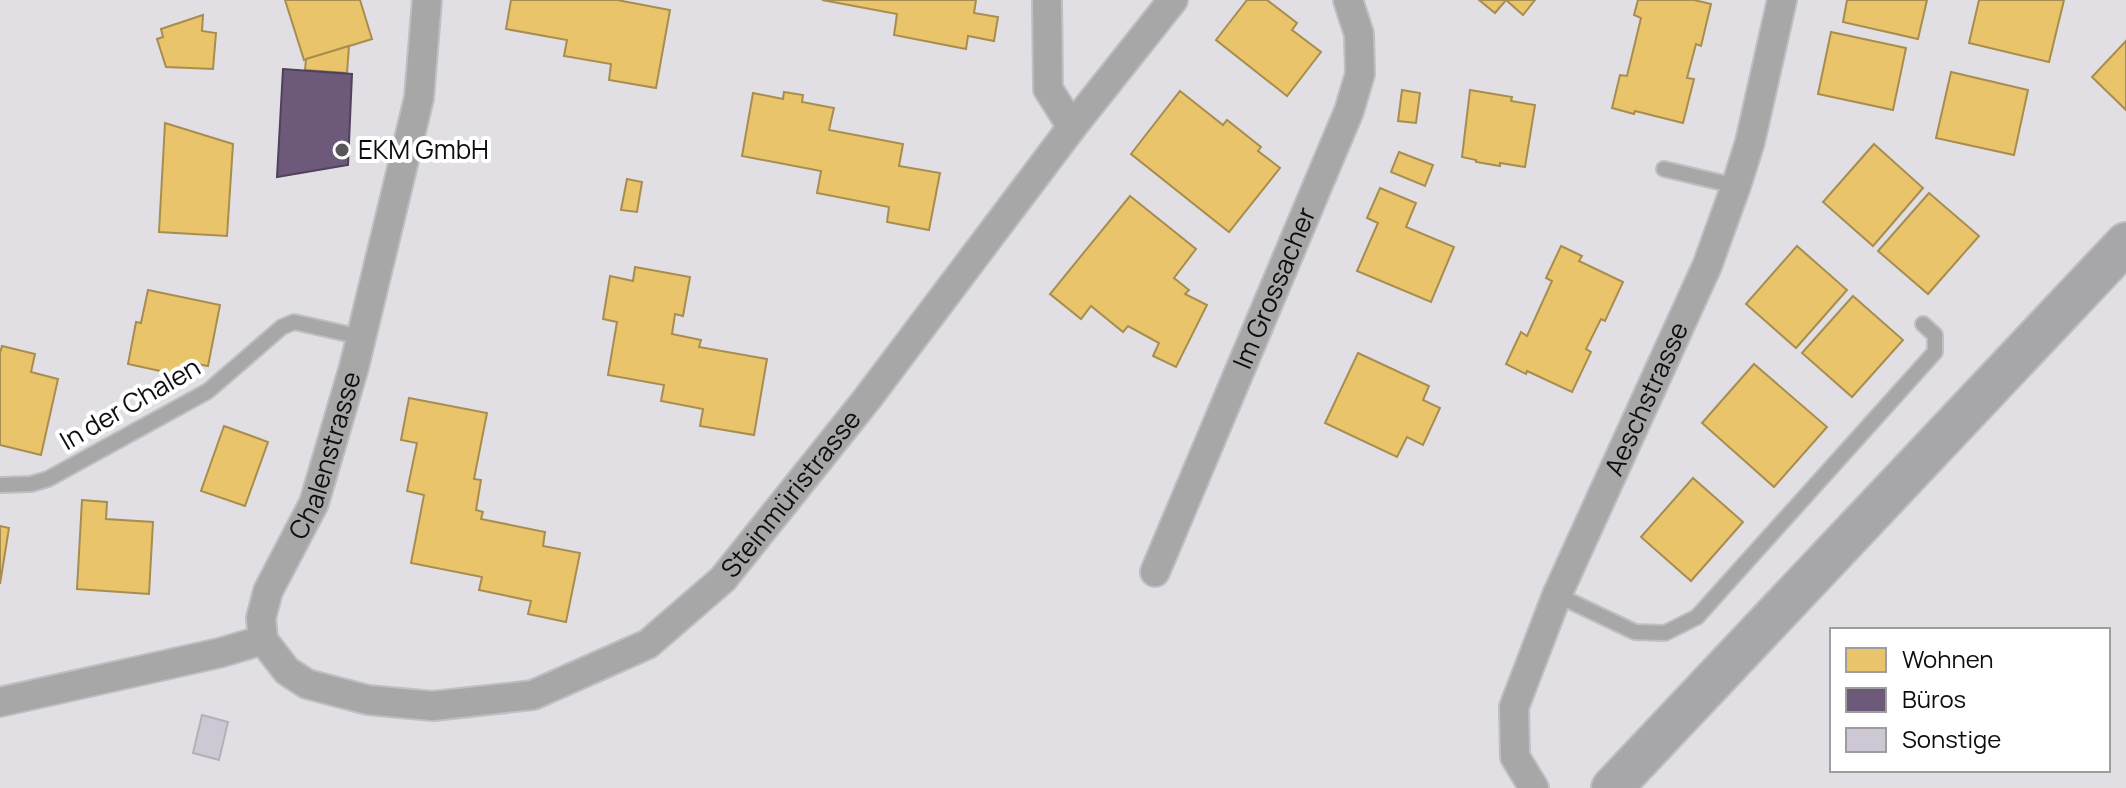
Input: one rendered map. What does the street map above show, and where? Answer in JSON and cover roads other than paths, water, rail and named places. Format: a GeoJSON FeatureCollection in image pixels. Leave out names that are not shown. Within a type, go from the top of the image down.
{"type":"FeatureCollection","features":[{"type":"Feature","properties":{"kind":"main road"},"geometry":{"type":"LineString","coordinates":[[1612,788],[2126,243]]}},
{"type":"Feature","properties":{"kind":"street","name":"Chalenstrasse"},"geometry":{"type":"LineString","coordinates":[[263,640],[261,618],[268,591],[314,503],[361,337],[419,98],[427,0]]}},
{"type":"Feature","properties":{"kind":"street"},"geometry":{"type":"LineString","coordinates":[[1047,0],[1048,89],[1072,127]]}},
{"type":"Feature","properties":{"kind":"street","name":"Steinmüristrasse"},"geometry":{"type":"LineString","coordinates":[[263,640],[287,671],[307,684],[368,700],[433,706],[533,695],[648,644],[723,579],[867,399],[1072,127],[1173,0]]}},
{"type":"Feature","properties":{"kind":"street","name":"Im Grossacher"},"geometry":{"type":"LineString","coordinates":[[1155,572],[1349,111],[1360,74],[1359,34],[1348,0]]}},
{"type":"Feature","properties":{"kind":"street","name":"Aeschstrasse"},"geometry":{"type":"LineString","coordinates":[[1534,788],[1515,757],[1514,707],[1557,595],[1707,266],[1750,142],[1782,0]]}},
{"type":"Feature","properties":{"kind":"street"},"geometry":{"type":"LineString","coordinates":[[0,702],[203,657],[263,640]]}},
{"type":"Feature","properties":{"kind":"lane"},"geometry":{"type":"LineString","coordinates":[[1664,169],[1736,186]]}},
{"type":"Feature","properties":{"kind":"lane","name":"In der Chalen"},"geometry":{"type":"LineString","coordinates":[[0,485],[31,484],[48,479],[208,391],[282,327],[294,322],[361,337]]}},
{"type":"Feature","properties":{"kind":"lane"},"geometry":{"type":"LineString","coordinates":[[1557,595],[1635,632],[1665,633],[1697,617],[1935,352],[1935,335],[1923,324]]}},
{"type":"Feature","properties":{"kind":"place","name":"EKM GmbH"},"geometry":{"type":"Point","coordinates":[342,150]}}]}
